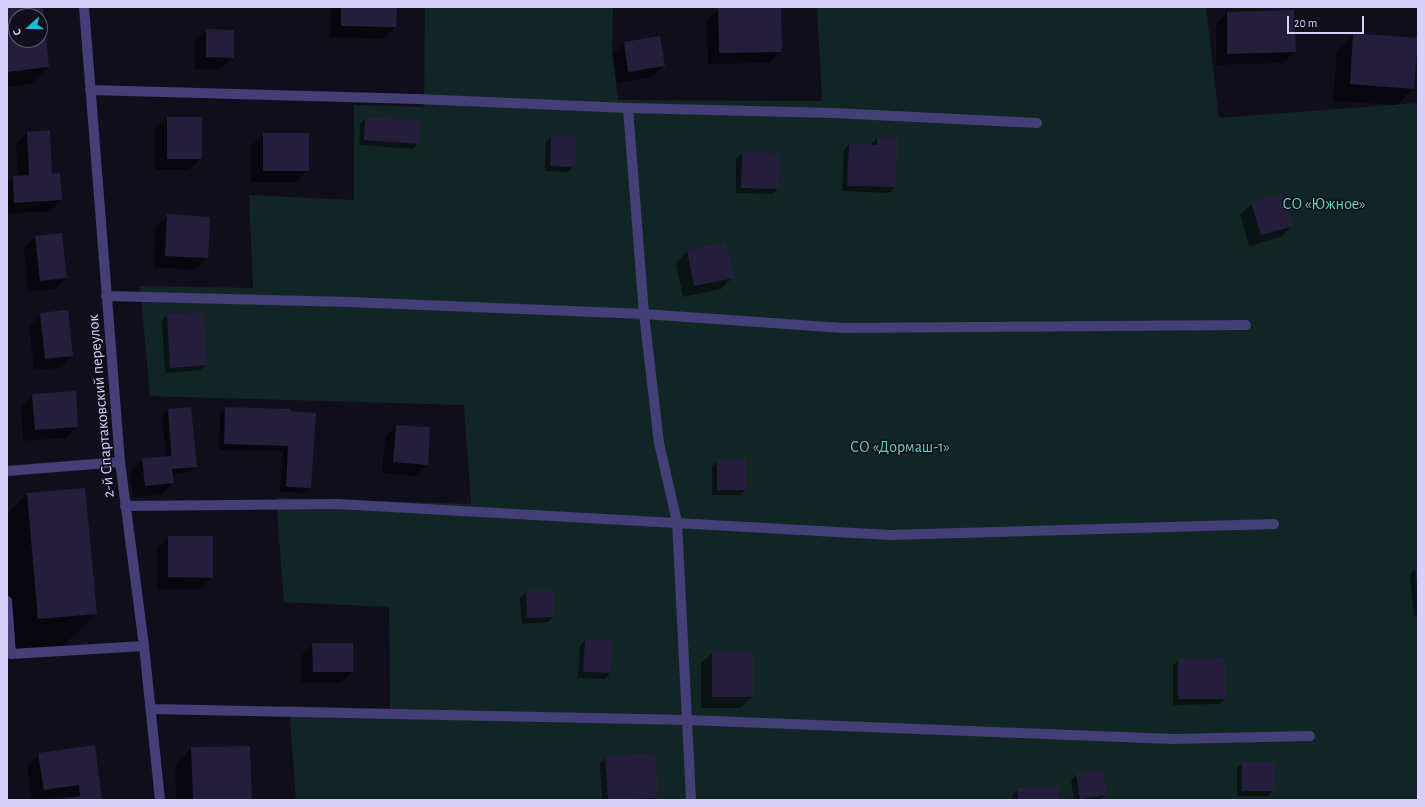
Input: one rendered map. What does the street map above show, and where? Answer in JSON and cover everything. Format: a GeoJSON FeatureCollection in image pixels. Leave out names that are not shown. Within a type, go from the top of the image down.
{"type":"FeatureCollection","features":[{"type":"Feature","properties":{"kind":"street","name":"2-й Спартаковский переулок"},"geometry":{"type":"LineString","coordinates":[[84,7],[120,462],[144,646],[160,800]]}},
{"type":"Feature","properties":{"kind":"street"},"geometry":{"type":"LineString","coordinates":[[90,90],[409,98],[628,108],[833,112],[1037,123]]}},
{"type":"Feature","properties":{"kind":"street"},"geometry":{"type":"LineString","coordinates":[[628,108],[644,314],[659,443],[677,522],[691,800]]}},
{"type":"Feature","properties":{"kind":"street"},"geometry":{"type":"LineString","coordinates":[[106,296],[349,302],[644,314],[843,328],[1246,325]]}},
{"type":"Feature","properties":{"kind":"street"},"geometry":{"type":"LineString","coordinates":[[7,471],[120,462]]}},
{"type":"Feature","properties":{"kind":"street"},"geometry":{"type":"LineString","coordinates":[[125,506],[337,504],[677,522],[890,536],[1274,524]]}},
{"type":"Feature","properties":{"kind":"street"},"geometry":{"type":"LineString","coordinates":[[7,600],[11,654],[144,646]]}},
{"type":"Feature","properties":{"kind":"street"},"geometry":{"type":"LineString","coordinates":[[151,710],[688,720],[1173,739],[1310,736]]}},
{"type":"Feature","properties":{"kind":"green space","name":"СО «Дормаш-1»"},"geometry":{"type":"Polygon","coordinates":[[[425,7],[613,7],[612,54],[618,100],[822,101],[817,7],[1206,7],[1219,118],[1418,103],[1418,800],[296,800],[289,706],[390,709],[389,607],[284,602],[276,498],[471,504],[464,405],[150,396],[140,286],[253,288],[249,195],[354,200],[354,105],[424,107],[425,7]]]}},
{"type":"Feature","properties":{"kind":"building"},"geometry":{"type":"Polygon","coordinates":[[[7,7],[43,7],[8,8],[8,48],[47,48],[49,67],[7,72],[7,7]]]}},
{"type":"Feature","properties":{"kind":"building"},"geometry":{"type":"Polygon","coordinates":[[[341,7],[397,7],[396,27],[341,26],[341,7]]]}},
{"type":"Feature","properties":{"kind":"building"},"geometry":{"type":"Polygon","coordinates":[[[781,7],[782,52],[719,53],[718,8],[781,7]]]}},
{"type":"Feature","properties":{"kind":"building"},"geometry":{"type":"Polygon","coordinates":[[[1294,10],[1296,52],[1227,54],[1227,12],[1294,10]]]}},
{"type":"Feature","properties":{"kind":"building"},"geometry":{"type":"Polygon","coordinates":[[[206,29],[234,30],[234,58],[206,57],[206,29]]]}},
{"type":"Feature","properties":{"kind":"building"},"geometry":{"type":"Polygon","coordinates":[[[1353,33],[1418,38],[1414,89],[1350,84],[1353,33]]]}},
{"type":"Feature","properties":{"kind":"building"},"geometry":{"type":"Polygon","coordinates":[[[660,36],[665,66],[628,72],[624,42],[660,36]]]}},
{"type":"Feature","properties":{"kind":"building"},"geometry":{"type":"Polygon","coordinates":[[[167,117],[202,117],[202,159],[167,159],[167,117]]]}},
{"type":"Feature","properties":{"kind":"building"},"geometry":{"type":"Polygon","coordinates":[[[365,117],[421,121],[419,144],[364,140],[365,117]]]}},
{"type":"Feature","properties":{"kind":"building"},"geometry":{"type":"Polygon","coordinates":[[[50,130],[52,174],[60,173],[62,200],[14,203],[13,176],[29,175],[27,132],[50,130]]]}},
{"type":"Feature","properties":{"kind":"building"},"geometry":{"type":"Polygon","coordinates":[[[263,133],[309,133],[309,171],[263,171],[263,133]]]}},
{"type":"Feature","properties":{"kind":"building"},"geometry":{"type":"Polygon","coordinates":[[[551,136],[576,137],[575,167],[550,166],[551,136]]]}},
{"type":"Feature","properties":{"kind":"building"},"geometry":{"type":"Polygon","coordinates":[[[877,137],[898,137],[896,187],[847,186],[849,143],[877,145],[877,137]]]}},
{"type":"Feature","properties":{"kind":"building"},"geometry":{"type":"Polygon","coordinates":[[[742,152],[780,153],[779,189],[741,188],[742,152]]]}},
{"type":"Feature","properties":{"kind":"building"},"geometry":{"type":"Polygon","coordinates":[[[1284,193],[1294,226],[1261,235],[1251,203],[1284,193]]]}},
{"type":"Feature","properties":{"kind":"building"},"geometry":{"type":"Polygon","coordinates":[[[167,214],[210,217],[208,258],[165,256],[167,214]]]}},
{"type":"Feature","properties":{"kind":"building"},"geometry":{"type":"Polygon","coordinates":[[[62,233],[67,278],[40,281],[35,236],[62,233]]]}},
{"type":"Feature","properties":{"kind":"building"},"geometry":{"type":"Polygon","coordinates":[[[726,242],[734,278],[694,286],[687,250],[726,242]]]}},
{"type":"Feature","properties":{"kind":"building"},"geometry":{"type":"Polygon","coordinates":[[[68,310],[73,356],[45,359],[40,313],[68,310]]]}},
{"type":"Feature","properties":{"kind":"building"},"geometry":{"type":"Polygon","coordinates":[[[204,312],[207,365],[170,368],[167,314],[204,312]]]}},
{"type":"Feature","properties":{"kind":"building"},"geometry":{"type":"Polygon","coordinates":[[[76,391],[78,427],[35,430],[32,394],[76,391]]]}},
{"type":"Feature","properties":{"kind":"building"},"geometry":{"type":"Polygon","coordinates":[[[191,407],[197,467],[172,469],[174,483],[145,486],[142,458],[171,456],[172,464],[168,409],[191,407]]]}},
{"type":"Feature","properties":{"kind":"building"},"geometry":{"type":"Polygon","coordinates":[[[225,407],[290,409],[290,411],[316,413],[311,488],[286,487],[288,446],[224,444],[225,407]]]}},
{"type":"Feature","properties":{"kind":"building"},"geometry":{"type":"Polygon","coordinates":[[[396,425],[430,427],[428,465],[393,462],[396,425]]]}},
{"type":"Feature","properties":{"kind":"building"},"geometry":{"type":"Polygon","coordinates":[[[717,459],[746,459],[747,490],[717,490],[717,459]]]}},
{"type":"Feature","properties":{"kind":"building"},"geometry":{"type":"Polygon","coordinates":[[[85,488],[97,614],[38,619],[27,493],[85,488]]]}},
{"type":"Feature","properties":{"kind":"building"},"geometry":{"type":"Polygon","coordinates":[[[168,536],[213,536],[213,578],[168,577],[168,536]]]}},
{"type":"Feature","properties":{"kind":"building"},"geometry":{"type":"Polygon","coordinates":[[[1415,568],[1418,568],[1418,588],[1417,588],[1415,568]]]}},
{"type":"Feature","properties":{"kind":"building"},"geometry":{"type":"Polygon","coordinates":[[[553,590],[555,617],[527,618],[526,591],[553,590]]]}},
{"type":"Feature","properties":{"kind":"building"},"geometry":{"type":"Polygon","coordinates":[[[585,639],[613,640],[611,673],[583,672],[585,639]]]}},
{"type":"Feature","properties":{"kind":"building"},"geometry":{"type":"Polygon","coordinates":[[[312,643],[353,643],[353,672],[313,672],[312,643]]]}},
{"type":"Feature","properties":{"kind":"building"},"geometry":{"type":"Polygon","coordinates":[[[712,651],[753,651],[753,697],[712,697],[712,651]]]}},
{"type":"Feature","properties":{"kind":"building"},"geometry":{"type":"Polygon","coordinates":[[[1225,658],[1226,699],[1178,699],[1178,659],[1225,658]]]}},
{"type":"Feature","properties":{"kind":"building"},"geometry":{"type":"Polygon","coordinates":[[[95,745],[102,800],[56,800],[80,796],[79,785],[44,790],[38,753],[95,745]]]}},
{"type":"Feature","properties":{"kind":"building"},"geometry":{"type":"Polygon","coordinates":[[[250,746],[252,800],[193,800],[191,747],[250,746]]]}},
{"type":"Feature","properties":{"kind":"building"},"geometry":{"type":"Polygon","coordinates":[[[656,753],[658,798],[608,800],[605,756],[656,753]]]}},
{"type":"Feature","properties":{"kind":"building"},"geometry":{"type":"Polygon","coordinates":[[[1242,762],[1275,762],[1275,791],[1242,791],[1242,762]]]}},
{"type":"Feature","properties":{"kind":"building"},"geometry":{"type":"Polygon","coordinates":[[[1103,769],[1107,795],[1080,799],[1076,773],[1103,769]]]}},
{"type":"Feature","properties":{"kind":"building"},"geometry":{"type":"Polygon","coordinates":[[[1058,787],[1059,800],[1018,800],[1017,788],[1058,787]]]}},
{"type":"Feature","properties":{"kind":"park label","name":"СО «Южное»"},"geometry":{"type":"Point","coordinates":[1324,204]}}]}
